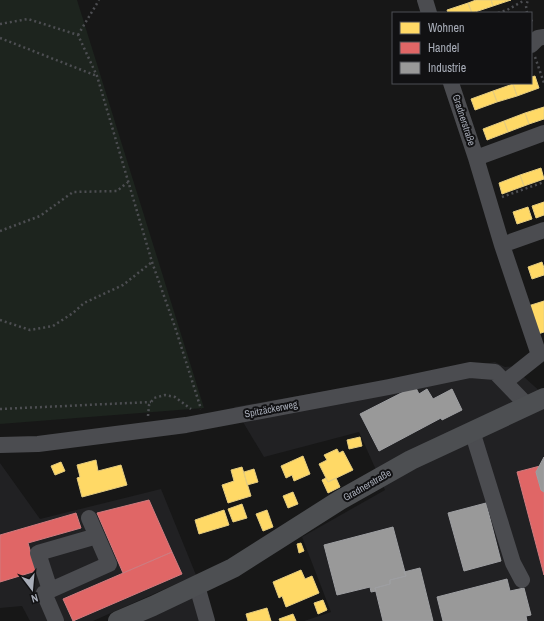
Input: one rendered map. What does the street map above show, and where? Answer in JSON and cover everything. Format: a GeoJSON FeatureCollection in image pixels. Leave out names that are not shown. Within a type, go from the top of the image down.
{"type":"FeatureCollection","features":[{"type":"Feature","properties":{"kind":"main road","name":"Gradnerstraße"},"geometry":{"type":"LineString","coordinates":[[118,621],[197,586],[233,568],[340,500],[411,460],[536,401]]}},
{"type":"Feature","properties":{"kind":"street"},"geometry":{"type":"LineString","coordinates":[[425,0],[429,12]]}},
{"type":"Feature","properties":{"kind":"street"},"geometry":{"type":"LineString","coordinates":[[532,44],[538,38],[544,37]]}},
{"type":"Feature","properties":{"kind":"street","name":"Gradnerstraße"},"geometry":{"type":"LineString","coordinates":[[451,84],[476,158],[502,245],[541,355],[504,382]]}},
{"type":"Feature","properties":{"kind":"street","name":"Gradnerstraße"},"geometry":{"type":"LineString","coordinates":[[476,158],[544,133]]}},
{"type":"Feature","properties":{"kind":"street"},"geometry":{"type":"LineString","coordinates":[[502,245],[544,230]]}},
{"type":"Feature","properties":{"kind":"street","name":"Spitzäckerweg"},"geometry":{"type":"LineString","coordinates":[[0,445],[38,444],[150,430],[389,387],[470,370],[495,372],[504,382],[536,401]]}},
{"type":"Feature","properties":{"kind":"street"},"geometry":{"type":"LineString","coordinates":[[472,431],[513,564],[522,580]]}},
{"type":"Feature","properties":{"kind":"street"},"geometry":{"type":"LineString","coordinates":[[56,621],[44,593],[109,564],[89,518]]}},
{"type":"Feature","properties":{"kind":"street"},"geometry":{"type":"LineString","coordinates":[[50,590],[38,553],[97,536]]}},
{"type":"Feature","properties":{"kind":"street"},"geometry":{"type":"LineString","coordinates":[[197,586],[207,621]]}},
{"type":"Feature","properties":{"kind":"path"},"geometry":{"type":"LineString","coordinates":[[78,35],[99,0]]}},
{"type":"Feature","properties":{"kind":"path"},"geometry":{"type":"LineString","coordinates":[[501,12],[526,0],[528,12]]}},
{"type":"Feature","properties":{"kind":"path"},"geometry":{"type":"LineString","coordinates":[[0,24],[28,19],[78,35],[96,76],[152,262],[175,326],[205,421]]}},
{"type":"Feature","properties":{"kind":"path"},"geometry":{"type":"LineString","coordinates":[[0,38],[96,76]]}},
{"type":"Feature","properties":{"kind":"path"},"geometry":{"type":"LineString","coordinates":[[532,48],[544,83]]}},
{"type":"Feature","properties":{"kind":"path"},"geometry":{"type":"LineString","coordinates":[[0,231],[40,216],[73,192],[117,191],[128,181]]}},
{"type":"Feature","properties":{"kind":"path"},"geometry":{"type":"LineString","coordinates":[[488,202],[544,182]]}},
{"type":"Feature","properties":{"kind":"path"},"geometry":{"type":"LineString","coordinates":[[0,320],[30,330],[53,326],[73,313],[84,303],[123,285],[152,262]]}},
{"type":"Feature","properties":{"kind":"path"},"geometry":{"type":"LineString","coordinates":[[150,430],[148,405],[154,398],[164,396],[175,397],[205,421]]}},
{"type":"Feature","properties":{"kind":"path"},"geometry":{"type":"LineString","coordinates":[[0,409],[151,402]]}},
{"type":"Feature","properties":{"kind":"shaded area"},"geometry":{"type":"Polygon","coordinates":[[[0,0],[77,0],[204,408],[0,424],[0,0]]]}},
{"type":"Feature","properties":{"kind":"shaded area"},"geometry":{"type":"Polygon","coordinates":[[[495,362],[505,367],[517,366],[523,376],[544,395],[544,621],[304,621],[331,612],[302,537],[385,490],[359,432],[264,457],[234,407],[495,362]]]}},
{"type":"Feature","properties":{"kind":"shaded area"},"geometry":{"type":"Polygon","coordinates":[[[0,463],[40,519],[161,489],[196,575],[93,621],[30,621],[22,606],[0,608],[0,463]]]}},
{"type":"Feature","properties":{"kind":"shaded area"},"geometry":{"type":"Polygon","coordinates":[[[202,592],[211,621],[140,621],[202,592]]]}},
{"type":"Feature","properties":{"kind":"building: Wohnen"},"geometry":{"type":"Polygon","coordinates":[[[476,0],[491,0],[493,6],[472,12],[468,3],[476,0]]]}},
{"type":"Feature","properties":{"kind":"building: Wohnen"},"geometry":{"type":"Polygon","coordinates":[[[491,0],[511,0],[493,6],[491,0]]]}},
{"type":"Feature","properties":{"kind":"building: Wohnen"},"geometry":{"type":"Polygon","coordinates":[[[468,3],[472,12],[448,12],[447,10],[468,3]]]}},
{"type":"Feature","properties":{"kind":"building: Wohnen"},"geometry":{"type":"Polygon","coordinates":[[[535,76],[539,88],[517,96],[513,84],[532,84],[532,77],[535,76]]]}},
{"type":"Feature","properties":{"kind":"building: Wohnen"},"geometry":{"type":"Polygon","coordinates":[[[513,84],[517,96],[497,102],[493,91],[513,84]]]}},
{"type":"Feature","properties":{"kind":"building: Wohnen"},"geometry":{"type":"Polygon","coordinates":[[[493,91],[497,102],[475,110],[471,99],[493,91]]]}},
{"type":"Feature","properties":{"kind":"building: Wohnen"},"geometry":{"type":"Polygon","coordinates":[[[544,107],[544,119],[529,124],[525,113],[544,107]]]}},
{"type":"Feature","properties":{"kind":"building: Wohnen"},"geometry":{"type":"Polygon","coordinates":[[[525,113],[529,124],[508,132],[504,121],[525,113]]]}},
{"type":"Feature","properties":{"kind":"building: Wohnen"},"geometry":{"type":"Polygon","coordinates":[[[504,121],[508,132],[487,140],[483,129],[504,121]]]}},
{"type":"Feature","properties":{"kind":"building: Wohnen"},"geometry":{"type":"Polygon","coordinates":[[[541,168],[544,179],[524,186],[520,175],[541,168]]]}},
{"type":"Feature","properties":{"kind":"building: Wohnen"},"geometry":{"type":"Polygon","coordinates":[[[520,175],[524,186],[502,194],[499,183],[520,175]]]}},
{"type":"Feature","properties":{"kind":"building: Wohnen"},"geometry":{"type":"Polygon","coordinates":[[[544,202],[544,215],[536,218],[532,206],[544,202]]]}},
{"type":"Feature","properties":{"kind":"building: Wohnen"},"geometry":{"type":"Polygon","coordinates":[[[528,207],[532,219],[517,224],[513,212],[528,207]]]}},
{"type":"Feature","properties":{"kind":"building: Wohnen"},"geometry":{"type":"Polygon","coordinates":[[[542,262],[544,275],[532,279],[528,267],[542,262]]]}},
{"type":"Feature","properties":{"kind":"building: Wohnen"},"geometry":{"type":"Polygon","coordinates":[[[544,301],[544,332],[538,334],[528,306],[544,301]]]}},
{"type":"Feature","properties":{"kind":"building: Wohnen"},"geometry":{"type":"Polygon","coordinates":[[[360,437],[362,446],[349,449],[347,440],[360,437]]]}},
{"type":"Feature","properties":{"kind":"building: Wohnen"},"geometry":{"type":"Polygon","coordinates":[[[337,449],[339,453],[343,451],[353,470],[328,482],[319,464],[327,460],[324,455],[337,449]]]}},
{"type":"Feature","properties":{"kind":"building: Wohnen"},"geometry":{"type":"Polygon","coordinates":[[[303,456],[310,474],[294,481],[292,475],[286,478],[281,466],[303,456]]]}},
{"type":"Feature","properties":{"kind":"building: Wohnen"},"geometry":{"type":"Polygon","coordinates":[[[96,460],[98,471],[121,465],[127,485],[82,497],[77,478],[80,477],[77,465],[96,460]]]}},
{"type":"Feature","properties":{"kind":"building: Wohnen"},"geometry":{"type":"Polygon","coordinates":[[[61,462],[65,471],[55,475],[51,466],[61,462]]]}},
{"type":"Feature","properties":{"kind":"building: Wohnen"},"geometry":{"type":"Polygon","coordinates":[[[242,467],[251,496],[228,503],[222,485],[234,481],[231,470],[242,467]]]}},
{"type":"Feature","properties":{"kind":"building: Wohnen"},"geometry":{"type":"Polygon","coordinates":[[[254,469],[258,482],[247,485],[244,472],[254,469]]]}},
{"type":"Feature","properties":{"kind":"building: Wohnen"},"geometry":{"type":"Polygon","coordinates":[[[326,478],[328,482],[336,478],[340,487],[328,493],[322,480],[326,478]]]}},
{"type":"Feature","properties":{"kind":"building: Wohnen"},"geometry":{"type":"Polygon","coordinates":[[[293,492],[298,504],[288,508],[283,496],[293,492]]]}},
{"type":"Feature","properties":{"kind":"building: Wohnen"},"geometry":{"type":"Polygon","coordinates":[[[242,504],[247,518],[233,522],[228,509],[242,504]]]}},
{"type":"Feature","properties":{"kind":"building: Wohnen"},"geometry":{"type":"Polygon","coordinates":[[[224,510],[229,525],[199,534],[195,520],[224,510]]]}},
{"type":"Feature","properties":{"kind":"building: Wohnen"},"geometry":{"type":"Polygon","coordinates":[[[267,510],[273,527],[263,531],[256,514],[267,510]]]}},
{"type":"Feature","properties":{"kind":"building: Wohnen"},"geometry":{"type":"Polygon","coordinates":[[[301,543],[304,551],[299,553],[297,544],[301,543]]]}},
{"type":"Feature","properties":{"kind":"building: Wohnen"},"geometry":{"type":"Polygon","coordinates":[[[301,570],[305,579],[312,576],[319,593],[286,607],[282,596],[279,598],[273,582],[301,570]]]}},
{"type":"Feature","properties":{"kind":"building: Wohnen"},"geometry":{"type":"Polygon","coordinates":[[[323,600],[327,610],[318,614],[314,603],[323,600]]]}},
{"type":"Feature","properties":{"kind":"building: Wohnen"},"geometry":{"type":"Polygon","coordinates":[[[267,608],[271,621],[248,621],[246,614],[267,608]]]}},
{"type":"Feature","properties":{"kind":"building: Wohnen"},"geometry":{"type":"Polygon","coordinates":[[[293,614],[296,621],[280,621],[279,619],[293,614]]]}},
{"type":"Feature","properties":{"kind":"building: Handel"},"geometry":{"type":"Polygon","coordinates":[[[540,466],[536,472],[541,490],[544,492],[544,575],[517,472],[540,466]]]}},
{"type":"Feature","properties":{"kind":"building: Handel"},"geometry":{"type":"Polygon","coordinates":[[[149,500],[172,552],[123,573],[97,513],[149,500]]]}},
{"type":"Feature","properties":{"kind":"building: Handel"},"geometry":{"type":"Polygon","coordinates":[[[76,513],[81,528],[28,543],[36,571],[0,582],[0,535],[76,513]]]}},
{"type":"Feature","properties":{"kind":"building: Handel"},"geometry":{"type":"Polygon","coordinates":[[[172,552],[182,574],[73,621],[63,599],[172,552]]]}},
{"type":"Feature","properties":{"kind":"building: Industrie"},"geometry":{"type":"Polygon","coordinates":[[[415,386],[419,394],[427,389],[433,399],[452,389],[462,410],[442,420],[441,418],[379,451],[360,414],[415,386]]]}},
{"type":"Feature","properties":{"kind":"building: Industrie"},"geometry":{"type":"Polygon","coordinates":[[[544,457],[544,492],[541,490],[536,472],[544,457]]]}},
{"type":"Feature","properties":{"kind":"building: Industrie"},"geometry":{"type":"Polygon","coordinates":[[[486,503],[501,561],[464,571],[448,513],[486,503]]]}},
{"type":"Feature","properties":{"kind":"building: Industrie"},"geometry":{"type":"Polygon","coordinates":[[[393,527],[406,576],[390,580],[390,584],[375,588],[376,591],[371,592],[370,587],[337,595],[324,545],[393,527]]]}},
{"type":"Feature","properties":{"kind":"building: Industrie"},"geometry":{"type":"Polygon","coordinates":[[[420,568],[433,621],[383,621],[375,588],[390,584],[390,580],[406,576],[404,572],[420,568]]]}},
{"type":"Feature","properties":{"kind":"building: Industrie"},"geometry":{"type":"Polygon","coordinates":[[[507,579],[510,591],[524,588],[531,615],[526,616],[527,621],[443,621],[437,597],[507,579]]]}}]}
